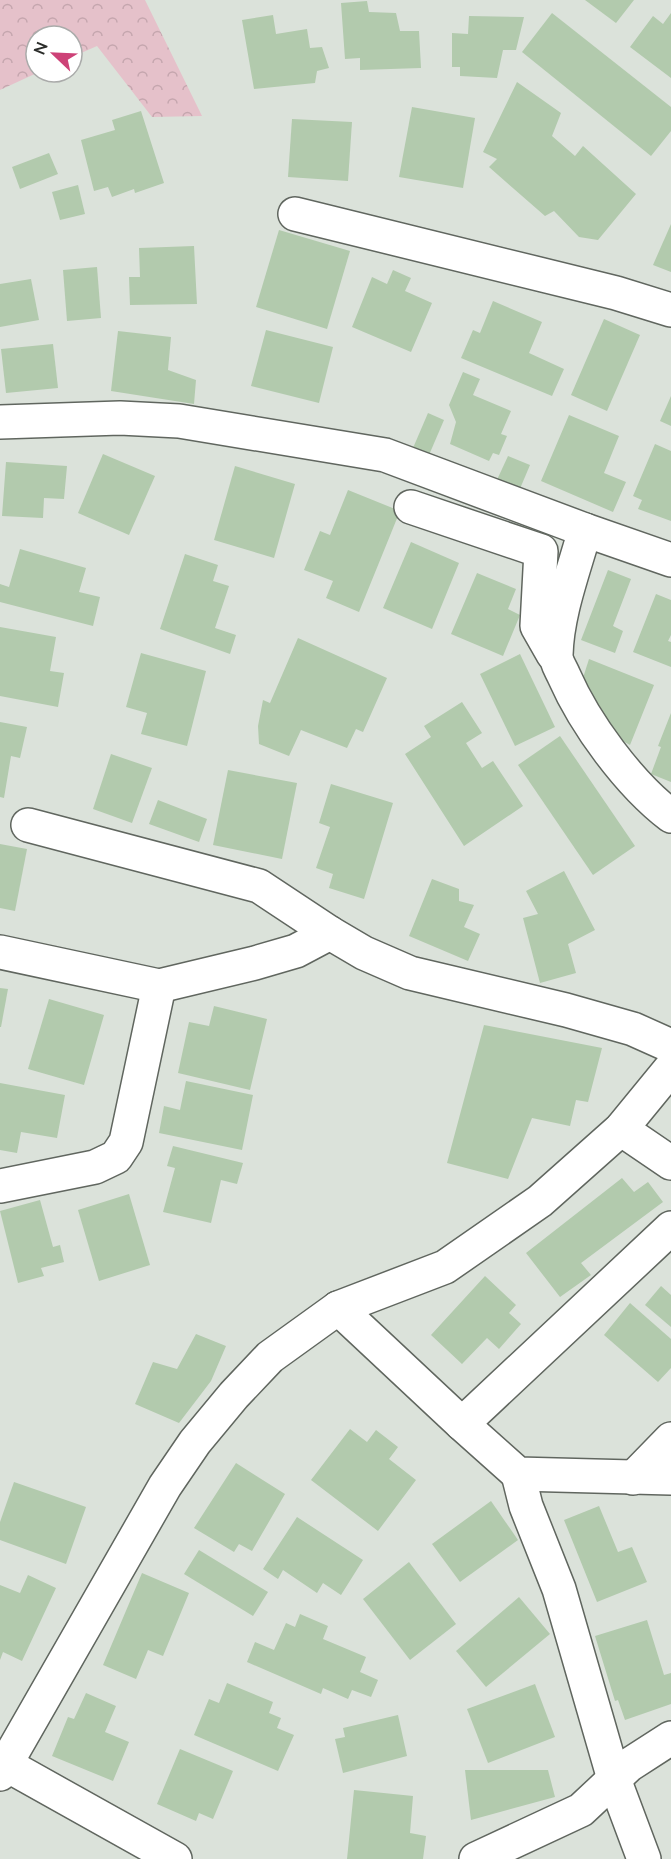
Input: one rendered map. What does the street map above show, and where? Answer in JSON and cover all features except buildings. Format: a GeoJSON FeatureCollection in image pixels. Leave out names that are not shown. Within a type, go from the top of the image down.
{"type":"FeatureCollection","features":[{"type":"Feature","properties":{"kind":"street"},"geometry":{"type":"LineString","coordinates":[[294,214],[616,293],[671,310]]}},
{"type":"Feature","properties":{"kind":"street"},"geometry":{"type":"LineString","coordinates":[[0,422],[120,418],[179,421],[215,429],[385,455],[671,560]]}},
{"type":"Feature","properties":{"kind":"street"},"geometry":{"type":"LineString","coordinates":[[411,507],[541,551],[537,626],[556,658],[576,702],[608,748],[651,801],[671,816]]}},
{"type":"Feature","properties":{"kind":"street"},"geometry":{"type":"LineString","coordinates":[[556,658],[559,624],[585,530]]}},
{"type":"Feature","properties":{"kind":"street"},"geometry":{"type":"LineString","coordinates":[[28,825],[259,886],[364,953],[410,973],[566,1010],[633,1029],[671,1046]]}},
{"type":"Feature","properties":{"kind":"street"},"geometry":{"type":"LineString","coordinates":[[0,952],[159,986],[296,951],[330,933]]}},
{"type":"Feature","properties":{"kind":"street"},"geometry":{"type":"LineString","coordinates":[[0,1186],[95,1167],[116,1157],[126,1142],[159,986]]}},
{"type":"Feature","properties":{"kind":"street"},"geometry":{"type":"LineString","coordinates":[[175,1859],[2,1769],[165,1486],[195,1442],[234,1395],[270,1357],[338,1308],[445,1267],[540,1201],[621,1129],[671,1068]]}},
{"type":"Feature","properties":{"kind":"street"},"geometry":{"type":"LineString","coordinates":[[621,1129],[671,1164]]}},
{"type":"Feature","properties":{"kind":"street"},"geometry":{"type":"LineString","coordinates":[[462,1424],[671,1228]]}},
{"type":"Feature","properties":{"kind":"street"},"geometry":{"type":"LineString","coordinates":[[338,1308],[518,1474],[526,1506],[559,1589],[614,1779],[644,1859]]}},
{"type":"Feature","properties":{"kind":"street"},"geometry":{"type":"LineString","coordinates":[[633,1478],[671,1439]]}},
{"type":"Feature","properties":{"kind":"street"},"geometry":{"type":"LineString","coordinates":[[518,1474],[671,1478]]}},
{"type":"Feature","properties":{"kind":"street"},"geometry":{"type":"LineString","coordinates":[[476,1859],[580,1810],[629,1764],[671,1738]]}},
{"type":"Feature","properties":{"kind":"green space"},"geometry":{"type":"Polygon","coordinates":[[[0,0],[145,0],[202,116],[152,117],[97,46],[84,52],[84,24],[24,24],[24,79],[0,90],[0,0]]]}}]}
